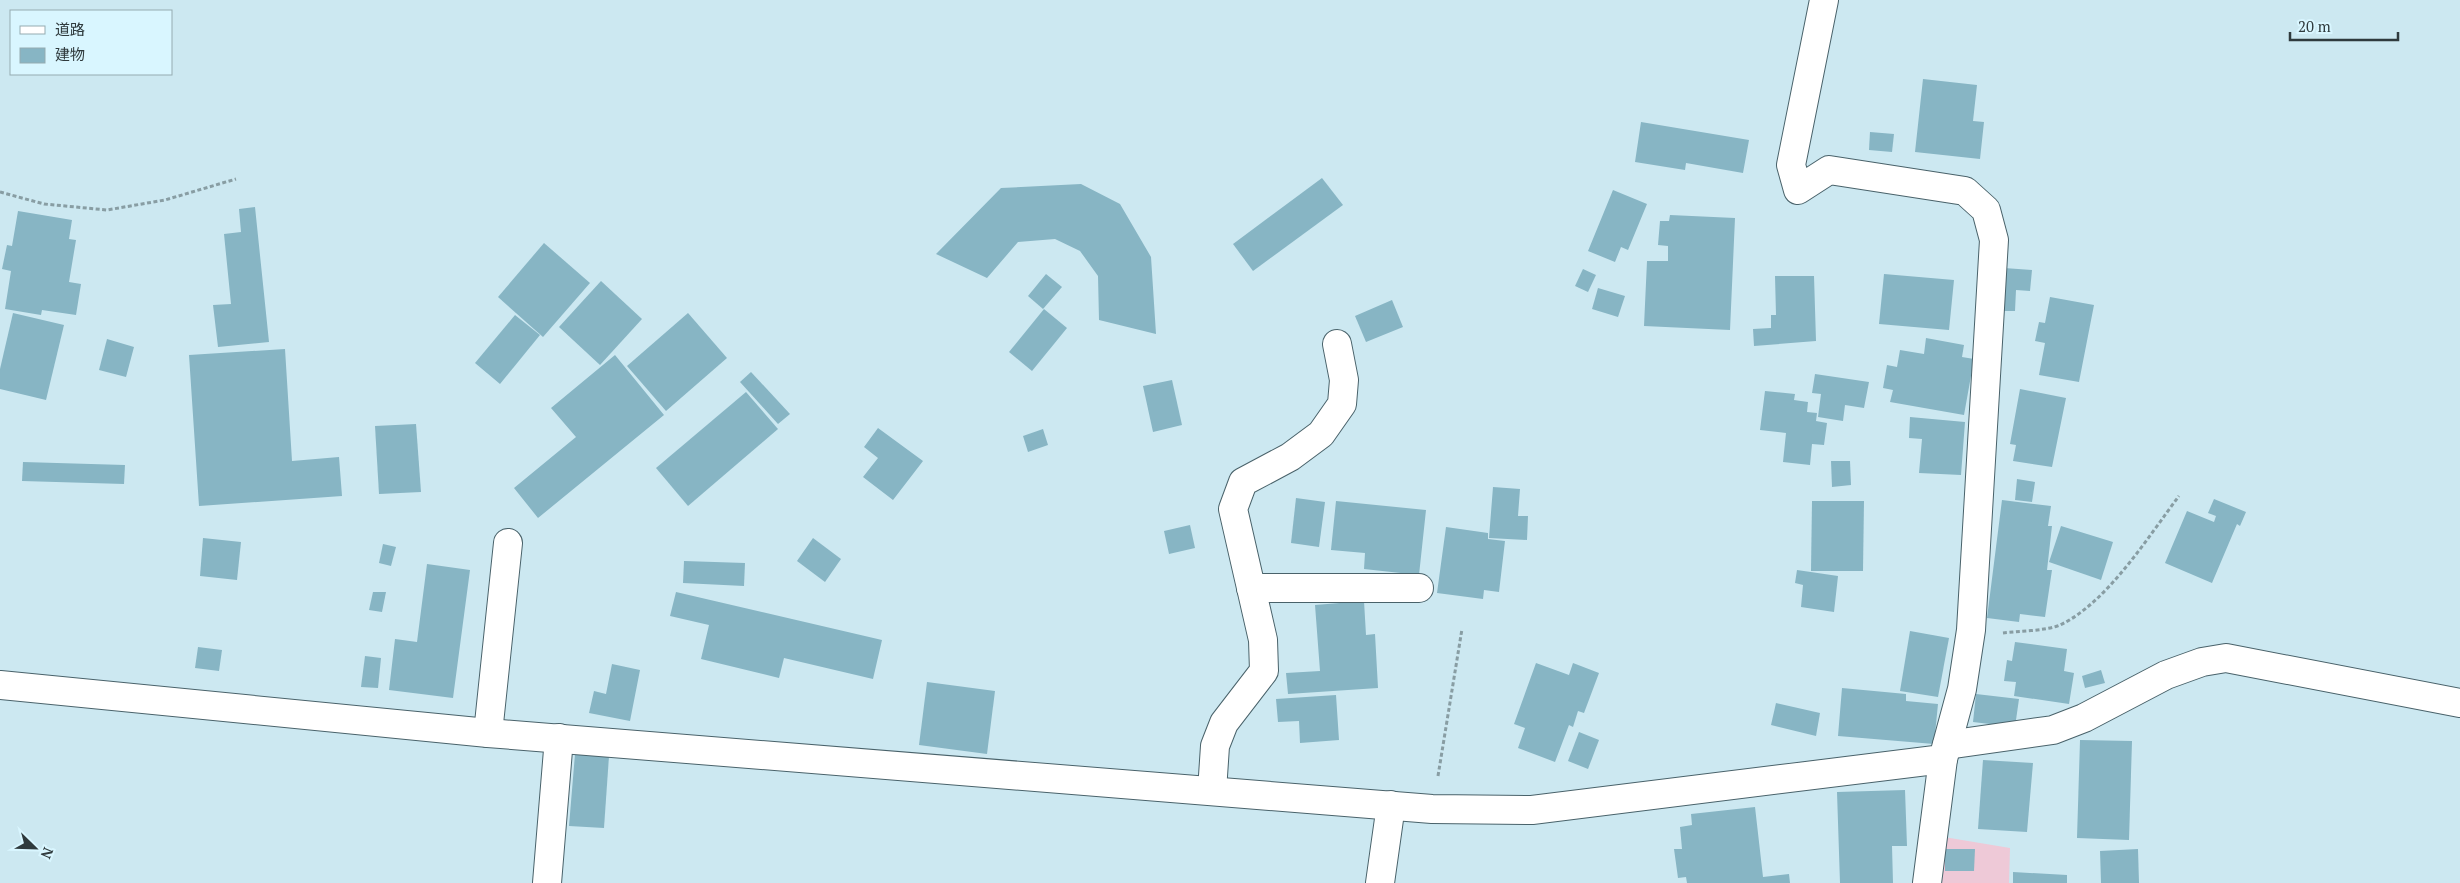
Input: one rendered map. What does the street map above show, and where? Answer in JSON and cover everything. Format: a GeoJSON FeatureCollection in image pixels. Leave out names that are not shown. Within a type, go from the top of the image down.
{"type":"FeatureCollection","features":[{"type":"Feature","properties":{"kind":"street"},"geometry":{"type":"LineString","coordinates":[[1824,0],[1791,165],[1798,190],[1829,170],[1965,191],[1986,210],[1994,240],[1970,637],[1962,689],[1945,752],[1927,883]]}},
{"type":"Feature","properties":{"kind":"street"},"geometry":{"type":"LineString","coordinates":[[1212,791],[1215,746],[1224,723],[1264,671],[1263,640],[1232,509],[1243,482],[1290,457],[1321,434],[1342,404],[1344,380],[1337,344]]}},
{"type":"Feature","properties":{"kind":"street"},"geometry":{"type":"LineString","coordinates":[[488,732],[508,543]]}},
{"type":"Feature","properties":{"kind":"street"},"geometry":{"type":"LineString","coordinates":[[1250,588],[1418,588]]}},
{"type":"Feature","properties":{"kind":"street"},"geometry":{"type":"LineString","coordinates":[[0,685],[559,738],[1432,809],[1532,810],[1945,752],[2053,730],[2084,718],[2166,675],[2202,662],[2226,658],[2460,703]]}},
{"type":"Feature","properties":{"kind":"street"},"geometry":{"type":"LineString","coordinates":[[548,883],[559,738]]}},
{"type":"Feature","properties":{"kind":"street"},"geometry":{"type":"LineString","coordinates":[[1380,883],[1391,805]]}},
{"type":"Feature","properties":{"kind":"path"},"geometry":{"type":"LineString","coordinates":[[0,192],[44,204],[108,210],[165,200],[236,179]]}},
{"type":"Feature","properties":{"kind":"path"},"geometry":{"type":"LineString","coordinates":[[1970,637],[2059,626],[2094,602],[2137,552],[2179,496]]}},
{"type":"Feature","properties":{"kind":"path"},"geometry":{"type":"LineString","coordinates":[[1432,809],[1462,629]]}},
{"type":"Feature","properties":{"kind":"shaded area"},"geometry":{"type":"Polygon","coordinates":[[[1944,837],[2010,848],[2009,883],[1939,883],[1944,837]]]}},
{"type":"Feature","properties":{"kind":"building"},"geometry":{"type":"Polygon","coordinates":[[[1923,79],[1977,85],[1973,121],[1984,122],[1980,159],[1915,152],[1923,79]]]}},
{"type":"Feature","properties":{"kind":"building"},"geometry":{"type":"Polygon","coordinates":[[[1641,122],[1749,140],[1743,173],[1686,163],[1685,170],[1635,162],[1641,122]]]}},
{"type":"Feature","properties":{"kind":"building"},"geometry":{"type":"Polygon","coordinates":[[[1870,132],[1894,134],[1892,152],[1869,150],[1870,132]]]}},
{"type":"Feature","properties":{"kind":"building"},"geometry":{"type":"Polygon","coordinates":[[[1322,178],[1343,205],[1253,271],[1233,244],[1322,178]]]}},
{"type":"Feature","properties":{"kind":"building"},"geometry":{"type":"Polygon","coordinates":[[[1081,184],[1120,204],[1151,257],[1156,334],[1099,320],[1098,276],[1080,251],[1055,239],[1018,242],[987,278],[936,254],[1001,188],[1081,184]]]}},
{"type":"Feature","properties":{"kind":"building"},"geometry":{"type":"Polygon","coordinates":[[[1613,190],[1647,204],[1628,250],[1621,247],[1615,262],[1588,251],[1613,190]]]}},
{"type":"Feature","properties":{"kind":"building"},"geometry":{"type":"Polygon","coordinates":[[[255,207],[269,342],[218,347],[213,305],[231,304],[224,234],[241,232],[239,209],[255,207]]]}},
{"type":"Feature","properties":{"kind":"building"},"geometry":{"type":"Polygon","coordinates":[[[18,211],[72,220],[69,239],[76,240],[69,282],[81,284],[76,315],[42,310],[41,315],[5,309],[11,271],[2,269],[7,245],[12,246],[18,211]]]}},
{"type":"Feature","properties":{"kind":"building"},"geometry":{"type":"Polygon","coordinates":[[[1670,215],[1735,218],[1730,330],[1644,326],[1647,261],[1668,261],[1668,246],[1658,245],[1660,221],[1669,221],[1670,215]]]}},
{"type":"Feature","properties":{"kind":"building"},"geometry":{"type":"Polygon","coordinates":[[[544,243],[590,283],[543,337],[498,297],[544,243]]]}},
{"type":"Feature","properties":{"kind":"building"},"geometry":{"type":"Polygon","coordinates":[[[2004,268],[2032,270],[2030,291],[2016,290],[2015,311],[2003,311],[2004,268]]]}},
{"type":"Feature","properties":{"kind":"building"},"geometry":{"type":"Polygon","coordinates":[[[1583,269],[1596,275],[1588,292],[1575,286],[1583,269]]]}},
{"type":"Feature","properties":{"kind":"building"},"geometry":{"type":"Polygon","coordinates":[[[1046,274],[1062,287],[1043,309],[1028,296],[1046,274]]]}},
{"type":"Feature","properties":{"kind":"building"},"geometry":{"type":"Polygon","coordinates":[[[1884,274],[1954,280],[1949,330],[1879,324],[1884,274]]]}},
{"type":"Feature","properties":{"kind":"building"},"geometry":{"type":"Polygon","coordinates":[[[1775,276],[1814,276],[1816,341],[1754,346],[1753,329],[1771,328],[1771,315],[1776,315],[1775,276]]]}},
{"type":"Feature","properties":{"kind":"building"},"geometry":{"type":"Polygon","coordinates":[[[601,281],[642,319],[600,365],[559,327],[601,281]]]}},
{"type":"Feature","properties":{"kind":"building"},"geometry":{"type":"Polygon","coordinates":[[[1598,288],[1625,296],[1618,317],[1592,309],[1598,288]]]}},
{"type":"Feature","properties":{"kind":"building"},"geometry":{"type":"Polygon","coordinates":[[[2050,297],[2094,305],[2079,382],[2039,375],[2045,343],[2035,341],[2039,322],[2045,323],[2050,297]]]}},
{"type":"Feature","properties":{"kind":"building"},"geometry":{"type":"Polygon","coordinates":[[[1392,300],[1403,327],[1366,342],[1355,316],[1392,300]]]}},
{"type":"Feature","properties":{"kind":"building"},"geometry":{"type":"Polygon","coordinates":[[[1044,309],[1067,328],[1032,371],[1009,352],[1044,309]]]}},
{"type":"Feature","properties":{"kind":"building"},"geometry":{"type":"Polygon","coordinates":[[[13,313],[64,325],[46,400],[0,389],[0,369],[13,313]]]}},
{"type":"Feature","properties":{"kind":"building"},"geometry":{"type":"Polygon","coordinates":[[[688,313],[727,358],[666,411],[627,366],[688,313]]]}},
{"type":"Feature","properties":{"kind":"building"},"geometry":{"type":"Polygon","coordinates":[[[515,315],[540,335],[500,384],[475,363],[515,315]]]}},
{"type":"Feature","properties":{"kind":"building"},"geometry":{"type":"Polygon","coordinates":[[[1926,338],[1964,345],[1962,357],[1974,359],[1964,415],[1890,402],[1893,390],[1883,388],[1887,365],[1897,367],[1900,350],[1924,354],[1926,338]]]}},
{"type":"Feature","properties":{"kind":"building"},"geometry":{"type":"Polygon","coordinates":[[[107,339],[134,347],[126,377],[99,370],[107,339]]]}},
{"type":"Feature","properties":{"kind":"building"},"geometry":{"type":"Polygon","coordinates":[[[285,349],[292,461],[339,457],[342,496],[199,506],[189,355],[285,349]]]}},
{"type":"Feature","properties":{"kind":"building"},"geometry":{"type":"Polygon","coordinates":[[[615,355],[664,415],[538,518],[514,488],[576,437],[551,408],[615,355]]]}},
{"type":"Feature","properties":{"kind":"building"},"geometry":{"type":"Polygon","coordinates":[[[751,372],[790,414],[778,424],[740,382],[751,372]]]}},
{"type":"Feature","properties":{"kind":"building"},"geometry":{"type":"Polygon","coordinates":[[[1815,374],[1869,382],[1864,408],[1845,405],[1843,421],[1818,417],[1821,394],[1812,393],[1815,374]]]}},
{"type":"Feature","properties":{"kind":"building"},"geometry":{"type":"Polygon","coordinates":[[[1172,380],[1182,425],[1153,432],[1143,386],[1172,380]]]}},
{"type":"Feature","properties":{"kind":"building"},"geometry":{"type":"Polygon","coordinates":[[[2020,389],[2066,398],[2052,467],[2013,461],[2016,445],[2010,444],[2020,389]]]}},
{"type":"Feature","properties":{"kind":"building"},"geometry":{"type":"Polygon","coordinates":[[[1765,391],[1795,394],[1794,400],[1808,402],[1807,412],[1817,413],[1816,421],[1827,423],[1824,445],[1812,444],[1810,465],[1783,462],[1786,433],[1760,430],[1765,391]]]}},
{"type":"Feature","properties":{"kind":"building"},"geometry":{"type":"Polygon","coordinates":[[[746,392],[778,429],[688,506],[656,468],[746,392]]]}},
{"type":"Feature","properties":{"kind":"building"},"geometry":{"type":"Polygon","coordinates":[[[1910,417],[1965,422],[1961,475],[1919,473],[1922,439],[1909,438],[1910,417]]]}},
{"type":"Feature","properties":{"kind":"building"},"geometry":{"type":"Polygon","coordinates":[[[416,424],[421,492],[379,494],[375,426],[416,424]]]}},
{"type":"Feature","properties":{"kind":"building"},"geometry":{"type":"Polygon","coordinates":[[[878,428],[923,461],[893,500],[863,477],[878,458],[864,447],[878,428]]]}},
{"type":"Feature","properties":{"kind":"building"},"geometry":{"type":"Polygon","coordinates":[[[1043,429],[1048,445],[1028,452],[1023,436],[1043,429]]]}},
{"type":"Feature","properties":{"kind":"building"},"geometry":{"type":"Polygon","coordinates":[[[1831,461],[1850,461],[1851,485],[1832,487],[1831,461]]]}},
{"type":"Feature","properties":{"kind":"building"},"geometry":{"type":"Polygon","coordinates":[[[23,462],[125,465],[124,484],[22,481],[23,462]]]}},
{"type":"Feature","properties":{"kind":"building"},"geometry":{"type":"Polygon","coordinates":[[[2017,479],[2035,482],[2032,502],[2015,500],[2017,479]]]}},
{"type":"Feature","properties":{"kind":"building"},"geometry":{"type":"Polygon","coordinates":[[[1493,487],[1520,489],[1518,516],[1528,516],[1527,540],[1489,538],[1493,487]]]}},
{"type":"Feature","properties":{"kind":"building"},"geometry":{"type":"Polygon","coordinates":[[[1296,498],[1325,502],[1319,547],[1291,543],[1296,498]]]}},
{"type":"Feature","properties":{"kind":"building"},"geometry":{"type":"Polygon","coordinates":[[[2214,499],[2246,512],[2240,526],[2237,524],[2212,583],[2165,563],[2187,511],[2214,522],[2216,516],[2208,513],[2214,499]]]}},
{"type":"Feature","properties":{"kind":"building"},"geometry":{"type":"Polygon","coordinates":[[[2002,500],[2051,506],[2048,526],[2052,526],[2047,570],[2052,570],[2045,617],[2020,614],[2019,622],[1987,618],[2002,500]]]}},
{"type":"Feature","properties":{"kind":"building"},"geometry":{"type":"Polygon","coordinates":[[[1336,501],[1426,510],[1419,575],[1364,569],[1365,553],[1331,550],[1336,501]]]}},
{"type":"Feature","properties":{"kind":"building"},"geometry":{"type":"Polygon","coordinates":[[[1812,501],[1864,501],[1863,571],[1811,571],[1812,501]]]}},
{"type":"Feature","properties":{"kind":"building"},"geometry":{"type":"Polygon","coordinates":[[[1190,525],[1195,548],[1169,554],[1164,531],[1190,525]]]}},
{"type":"Feature","properties":{"kind":"building"},"geometry":{"type":"Polygon","coordinates":[[[2061,526],[2113,542],[2101,580],[2049,562],[2061,526]]]}},
{"type":"Feature","properties":{"kind":"building"},"geometry":{"type":"Polygon","coordinates":[[[1446,527],[1488,533],[1488,539],[1505,541],[1499,592],[1484,590],[1483,599],[1437,593],[1446,527]]]}},
{"type":"Feature","properties":{"kind":"building"},"geometry":{"type":"Polygon","coordinates":[[[203,538],[241,542],[237,580],[200,576],[203,538]]]}},
{"type":"Feature","properties":{"kind":"building"},"geometry":{"type":"Polygon","coordinates":[[[813,538],[841,559],[825,582],[797,561],[813,538]]]}},
{"type":"Feature","properties":{"kind":"building"},"geometry":{"type":"Polygon","coordinates":[[[383,544],[396,547],[391,566],[379,563],[383,544]]]}},
{"type":"Feature","properties":{"kind":"building"},"geometry":{"type":"Polygon","coordinates":[[[684,561],[745,563],[744,586],[683,583],[684,561]]]}},
{"type":"Feature","properties":{"kind":"building"},"geometry":{"type":"Polygon","coordinates":[[[427,564],[470,570],[453,698],[389,690],[395,639],[417,642],[427,564]]]}},
{"type":"Feature","properties":{"kind":"building"},"geometry":{"type":"Polygon","coordinates":[[[1797,570],[1838,576],[1834,612],[1801,607],[1803,585],[1795,583],[1797,570]]]}},
{"type":"Feature","properties":{"kind":"building"},"geometry":{"type":"Polygon","coordinates":[[[373,592],[386,592],[382,612],[369,610],[373,592]]]}},
{"type":"Feature","properties":{"kind":"building"},"geometry":{"type":"Polygon","coordinates":[[[676,592],[882,640],[873,679],[784,658],[779,678],[701,659],[709,625],[670,616],[676,592]]]}},
{"type":"Feature","properties":{"kind":"building"},"geometry":{"type":"Polygon","coordinates":[[[1364,601],[1366,635],[1375,634],[1378,688],[1288,694],[1286,673],[1320,671],[1315,605],[1364,601]]]}},
{"type":"Feature","properties":{"kind":"building"},"geometry":{"type":"Polygon","coordinates":[[[1910,631],[1949,638],[1938,697],[1900,691],[1910,631]]]}},
{"type":"Feature","properties":{"kind":"building"},"geometry":{"type":"Polygon","coordinates":[[[2015,642],[2067,649],[2064,671],[2074,673],[2069,704],[2014,696],[2016,682],[2004,681],[2007,660],[2012,661],[2015,642]]]}},
{"type":"Feature","properties":{"kind":"building"},"geometry":{"type":"Polygon","coordinates":[[[198,647],[222,650],[219,671],[195,668],[198,647]]]}},
{"type":"Feature","properties":{"kind":"building"},"geometry":{"type":"Polygon","coordinates":[[[365,656],[381,658],[378,688],[361,687],[365,656]]]}},
{"type":"Feature","properties":{"kind":"building"},"geometry":{"type":"Polygon","coordinates":[[[1536,663],[1569,675],[1573,663],[1599,673],[1584,713],[1578,711],[1573,727],[1569,725],[1555,762],[1518,748],[1525,728],[1514,724],[1536,663]]]}},
{"type":"Feature","properties":{"kind":"building"},"geometry":{"type":"Polygon","coordinates":[[[612,664],[640,670],[630,721],[589,713],[594,691],[606,694],[612,664]]]}},
{"type":"Feature","properties":{"kind":"building"},"geometry":{"type":"Polygon","coordinates":[[[2101,670],[2105,683],[2085,688],[2082,676],[2101,670]]]}},
{"type":"Feature","properties":{"kind":"building"},"geometry":{"type":"Polygon","coordinates":[[[927,682],[995,691],[987,754],[919,745],[927,682]]]}},
{"type":"Feature","properties":{"kind":"building"},"geometry":{"type":"Polygon","coordinates":[[[1842,688],[1906,694],[1906,701],[1938,704],[1934,744],[1838,736],[1842,688]]]}},
{"type":"Feature","properties":{"kind":"building"},"geometry":{"type":"Polygon","coordinates":[[[1976,694],[2019,699],[2015,727],[1973,722],[1976,694]]]}},
{"type":"Feature","properties":{"kind":"building"},"geometry":{"type":"Polygon","coordinates":[[[1336,695],[1339,740],[1300,743],[1299,721],[1278,722],[1276,699],[1336,695]]]}},
{"type":"Feature","properties":{"kind":"building"},"geometry":{"type":"Polygon","coordinates":[[[1776,703],[1820,713],[1816,736],[1771,725],[1776,703]]]}},
{"type":"Feature","properties":{"kind":"building"},"geometry":{"type":"Polygon","coordinates":[[[1579,732],[1599,740],[1588,769],[1568,761],[1579,732]]]}},
{"type":"Feature","properties":{"kind":"building"},"geometry":{"type":"Polygon","coordinates":[[[2080,740],[2132,741],[2129,840],[2077,838],[2080,740]]]}},
{"type":"Feature","properties":{"kind":"building"},"geometry":{"type":"Polygon","coordinates":[[[575,754],[609,756],[604,828],[569,826],[575,754]]]}},
{"type":"Feature","properties":{"kind":"building"},"geometry":{"type":"Polygon","coordinates":[[[1983,760],[2033,763],[2027,832],[1978,829],[1983,760]]]}},
{"type":"Feature","properties":{"kind":"building"},"geometry":{"type":"Polygon","coordinates":[[[1905,790],[1907,846],[1892,846],[1893,883],[1840,883],[1837,792],[1905,790]]]}},
{"type":"Feature","properties":{"kind":"building"},"geometry":{"type":"Polygon","coordinates":[[[1755,807],[1763,877],[1789,874],[1790,883],[1687,883],[1686,877],[1678,878],[1674,849],[1682,849],[1680,827],[1692,825],[1691,814],[1755,807]]]}},
{"type":"Feature","properties":{"kind":"building"},"geometry":{"type":"Polygon","coordinates":[[[1945,849],[1975,849],[1974,871],[1945,871],[1945,849]]]}},
{"type":"Feature","properties":{"kind":"building"},"geometry":{"type":"Polygon","coordinates":[[[2138,849],[2139,883],[2101,883],[2100,851],[2138,849]]]}},
{"type":"Feature","properties":{"kind":"building"},"geometry":{"type":"Polygon","coordinates":[[[2013,872],[2067,875],[2067,883],[2013,883],[2013,872]]]}}]}
